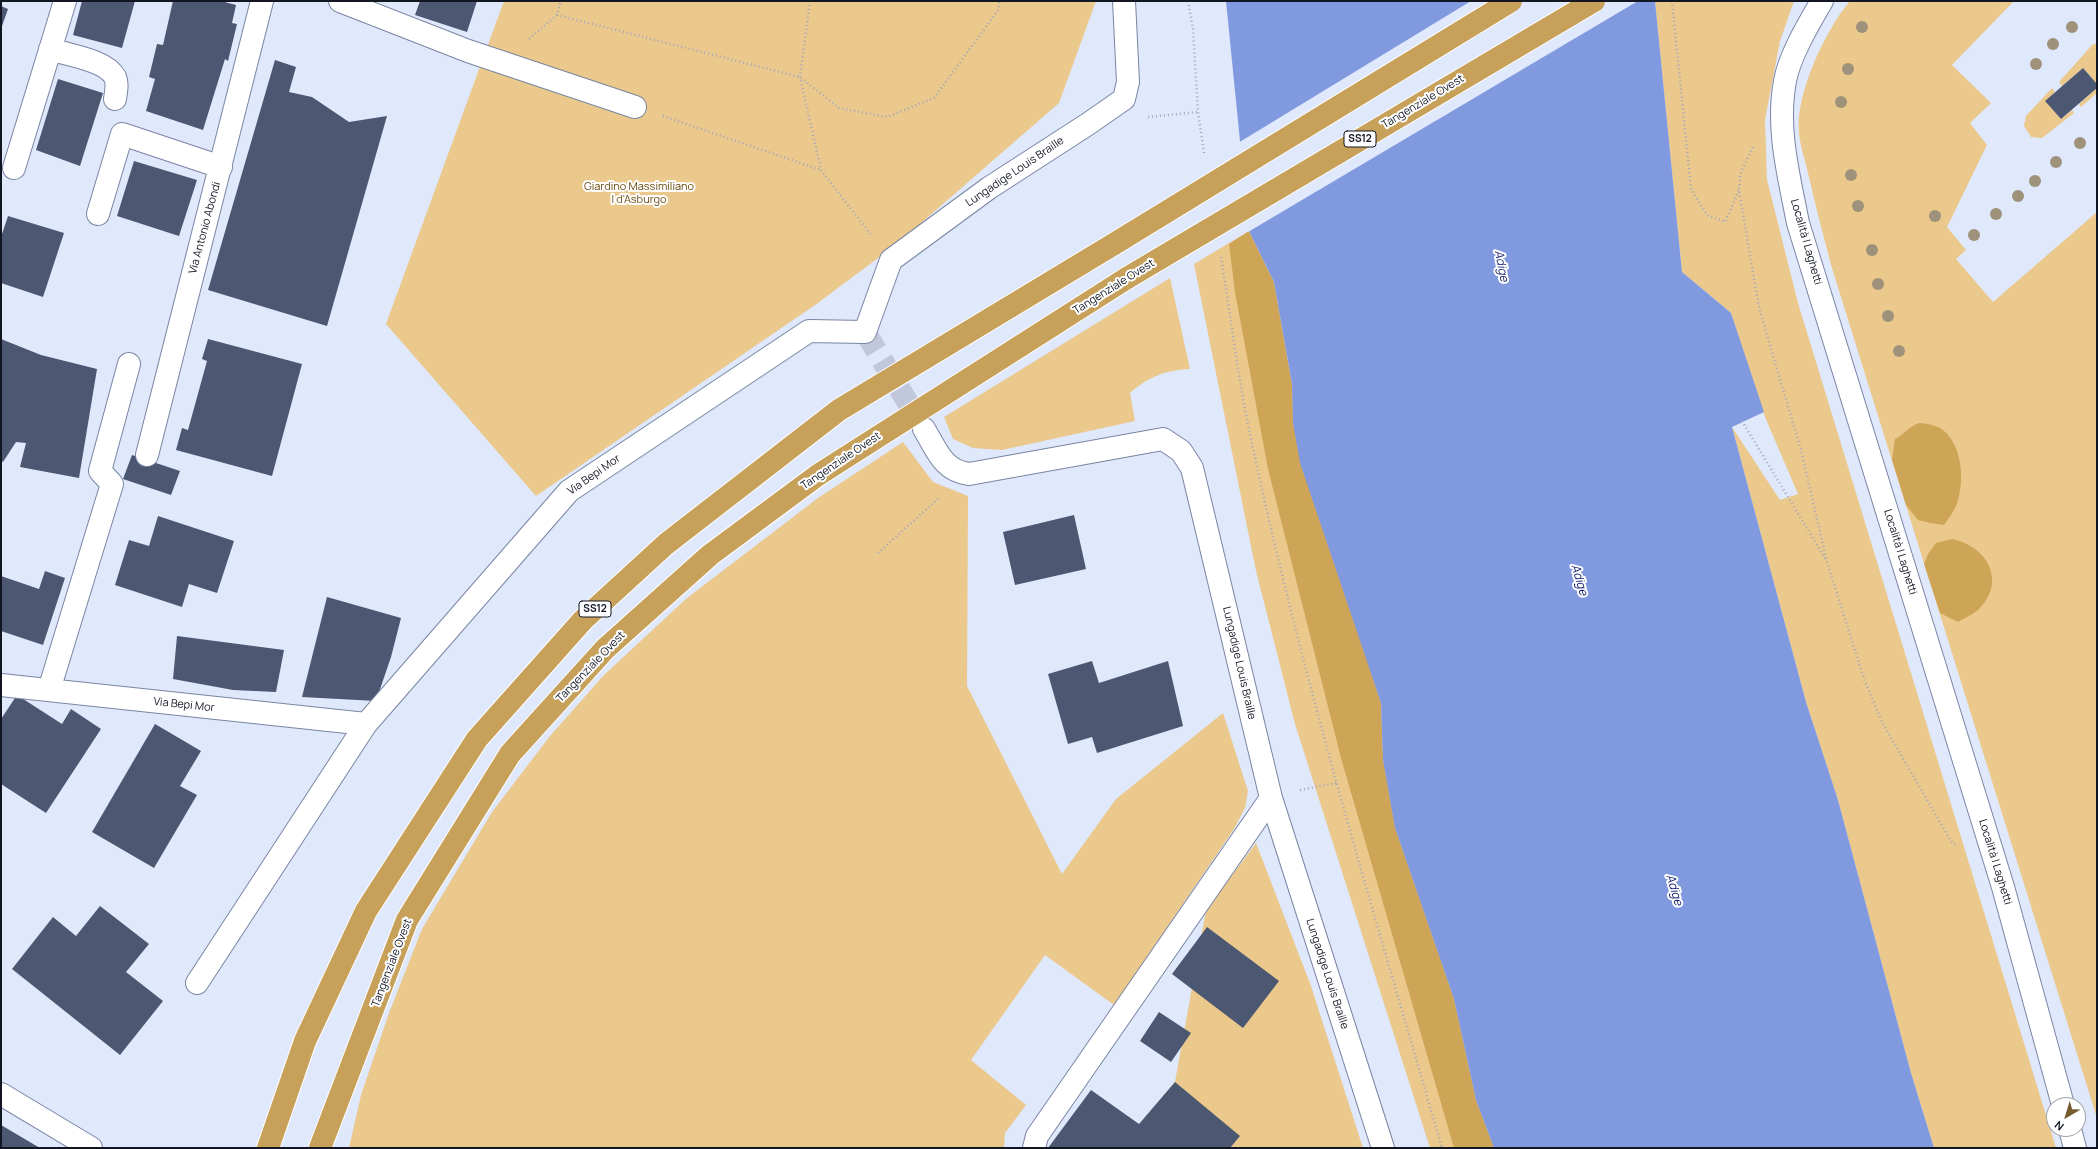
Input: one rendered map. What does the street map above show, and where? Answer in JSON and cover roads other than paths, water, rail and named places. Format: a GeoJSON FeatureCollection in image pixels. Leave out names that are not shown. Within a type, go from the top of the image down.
{"type":"FeatureCollection","features":[{"type":"Feature","properties":{"kind":"highway","name":"SS12"},"geometry":{"type":"LineString","coordinates":[[268,1148],[305,1041],[366,911],[477,739],[583,620],[666,544],[839,410],[1511,1]]}},
{"type":"Feature","properties":{"kind":"highway","name":"Tangenziale Ovest"},"geometry":{"type":"LineString","coordinates":[[320,1148],[407,920],[510,754],[605,649],[710,555],[818,475],[1127,278],[1594,1]]}},
{"type":"Feature","properties":{"kind":"street"},"geometry":{"type":"LineString","coordinates":[[14,168],[65,1]]}},
{"type":"Feature","properties":{"kind":"street","name":"Via Antonio Abondi"},"geometry":{"type":"LineString","coordinates":[[147,454],[187,265],[221,167],[262,1]]}},
{"type":"Feature","properties":{"kind":"street"},"geometry":{"type":"LineString","coordinates":[[340,1],[468,51],[636,107]]}},
{"type":"Feature","properties":{"kind":"street","name":"Lungadige Louis Braille"},"geometry":{"type":"LineString","coordinates":[[865,332],[891,260],[990,188],[1124,99],[1128,82],[1124,1]]}},
{"type":"Feature","properties":{"kind":"street","name":"Località I Laghetti"},"geometry":{"type":"LineString","coordinates":[[1822,1],[1804,32],[1785,80],[1782,113],[1783,148],[1798,223],[2003,887],[2061,1097]]}},
{"type":"Feature","properties":{"kind":"street"},"geometry":{"type":"LineString","coordinates":[[50,49],[98,63],[108,69],[116,78],[115,99]]}},
{"type":"Feature","properties":{"kind":"street"},"geometry":{"type":"LineString","coordinates":[[98,214],[122,134],[221,167]]}},
{"type":"Feature","properties":{"kind":"street","name":"Via Bepi Mor"},"geometry":{"type":"LineString","coordinates":[[197,983],[366,724],[569,491],[809,330],[865,332]]}},
{"type":"Feature","properties":{"kind":"street"},"geometry":{"type":"LineString","coordinates":[[49,690],[112,484],[100,471],[129,364]]}},
{"type":"Feature","properties":{"kind":"street","name":"Lungadige Louis Braille"},"geometry":{"type":"LineString","coordinates":[[924,429],[944,462],[951,469],[960,473],[970,474],[1163,439],[1181,451],[1192,468],[1270,798],[1383,1148]]}},
{"type":"Feature","properties":{"kind":"street","name":"Via Bepi Mor"},"geometry":{"type":"LineString","coordinates":[[1,685],[366,724]]}},
{"type":"Feature","properties":{"kind":"street"},"geometry":{"type":"LineString","coordinates":[[1034,1148],[1037,1136],[1270,798]]}},
{"type":"Feature","properties":{"kind":"street"},"geometry":{"type":"LineString","coordinates":[[1,1094],[91,1148]]}},
{"type":"Feature","properties":{"kind":"street"},"geometry":{"type":"LineString","coordinates":[[2072,1137],[2075,1148]]}},
{"type":"Feature","properties":{"kind":"water","name":"Adige"},"geometry":{"type":"Polygon","coordinates":[[[1226,1],[1655,1],[1682,272],[1731,313],[1764,412],[1732,427],[1806,702],[1838,800],[1911,1073],[1934,1148],[1494,1148],[1476,1100],[1454,999],[1395,828],[1383,760],[1381,703],[1300,463],[1293,423],[1292,384],[1274,282],[1249,231],[1226,1]]]}},
{"type":"Feature","properties":{"kind":"tunnel"},"geometry":{"type":"LineString","coordinates":[[865,332],[924,429]]}},
{"type":"Feature","properties":{"kind":"park label","name":"Giardino Massimiliano I d'Asburgo"},"geometry":{"type":"Point","coordinates":[639,193]}}]}
